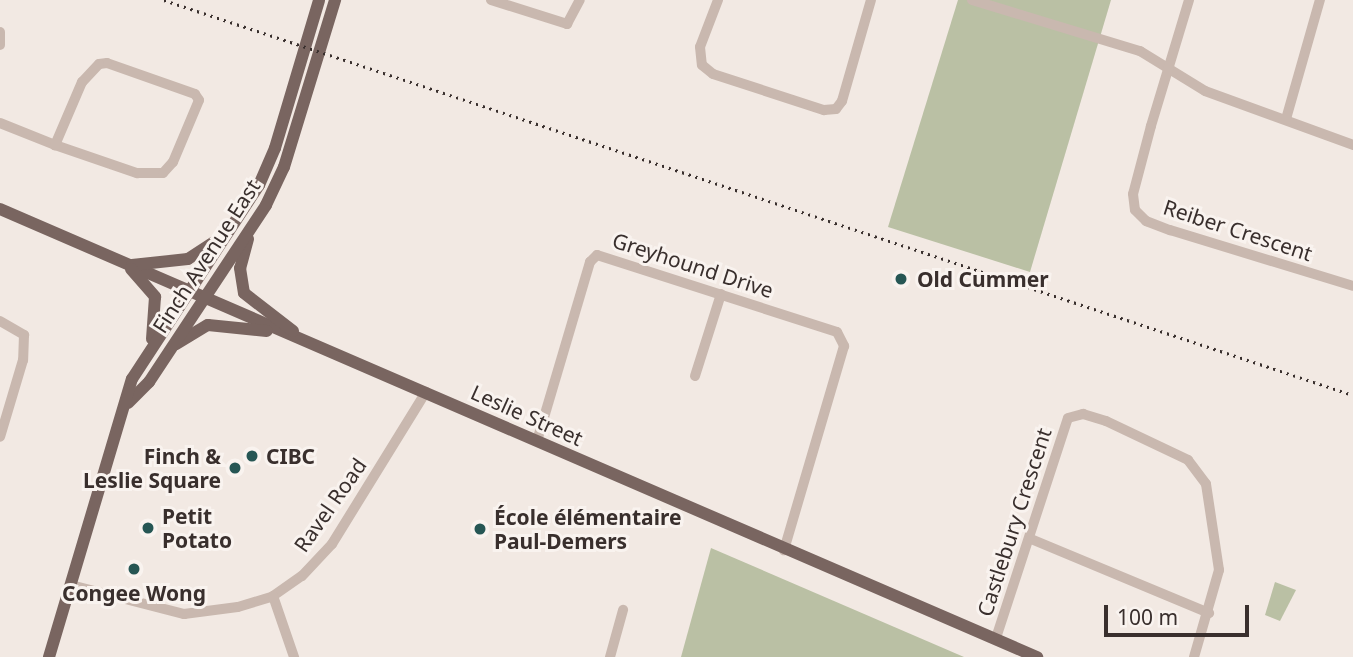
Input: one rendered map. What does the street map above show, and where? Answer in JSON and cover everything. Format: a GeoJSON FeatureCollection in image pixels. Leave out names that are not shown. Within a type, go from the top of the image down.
{"type":"FeatureCollection","features":[{"type":"Feature","properties":{"kind":"main road","name":"Finch Avenue East"},"geometry":{"type":"LineString","coordinates":[[49,657],[94,497],[128,403],[132,379],[151,344],[236,222],[275,148],[319,0]]}},
{"type":"Feature","properties":{"kind":"main road","name":"Finch Avenue East"},"geometry":{"type":"LineString","coordinates":[[128,403],[149,382],[167,351],[256,222],[284,167],[335,0]]}},
{"type":"Feature","properties":{"kind":"main road","name":"Leslie Street"},"geometry":{"type":"LineString","coordinates":[[0,209],[290,336],[426,392],[783,550],[1037,657]]}},
{"type":"Feature","properties":{"kind":"main road"},"geometry":{"type":"LineString","coordinates":[[128,266],[195,257],[236,222]]}},
{"type":"Feature","properties":{"kind":"main road"},"geometry":{"type":"LineString","coordinates":[[256,222],[240,268],[244,293],[310,344]]}},
{"type":"Feature","properties":{"kind":"main road"},"geometry":{"type":"LineString","coordinates":[[128,266],[155,297],[158,312],[151,344]]}},
{"type":"Feature","properties":{"kind":"main road"},"geometry":{"type":"LineString","coordinates":[[167,351],[208,325],[290,336]]}},
{"type":"Feature","properties":{"kind":"street"},"geometry":{"type":"LineString","coordinates":[[491,0],[567,24],[580,0]]}},
{"type":"Feature","properties":{"kind":"street"},"geometry":{"type":"LineString","coordinates":[[718,0],[700,47],[702,65],[713,74],[824,110],[836,109],[842,101],[871,0]]}},
{"type":"Feature","properties":{"kind":"street"},"geometry":{"type":"LineString","coordinates":[[972,0],[1140,51],[1205,91],[1353,145]]}},
{"type":"Feature","properties":{"kind":"street"},"geometry":{"type":"LineString","coordinates":[[1170,69],[1189,0]]}},
{"type":"Feature","properties":{"kind":"street"},"geometry":{"type":"LineString","coordinates":[[1286,119],[1320,0]]}},
{"type":"Feature","properties":{"kind":"street"},"geometry":{"type":"LineString","coordinates":[[0,32],[0,45]]}},
{"type":"Feature","properties":{"kind":"street"},"geometry":{"type":"LineString","coordinates":[[0,122],[55,145],[137,173],[163,173],[173,162],[199,100],[195,94],[107,62],[99,64],[82,82],[55,145]]}},
{"type":"Feature","properties":{"kind":"street","name":"Reiber Crescent"},"geometry":{"type":"LineString","coordinates":[[1170,69],[1133,194],[1135,210],[1146,221],[1170,230],[1353,286]]}},
{"type":"Feature","properties":{"kind":"street","name":"Greyhound Drive"},"geometry":{"type":"LineString","coordinates":[[537,441],[590,262],[597,255],[721,294],[843,338],[783,550]]}},
{"type":"Feature","properties":{"kind":"street"},"geometry":{"type":"LineString","coordinates":[[695,376],[721,294]]}},
{"type":"Feature","properties":{"kind":"street"},"geometry":{"type":"LineString","coordinates":[[0,321],[24,335],[23,360],[0,437]]}},
{"type":"Feature","properties":{"kind":"street","name":"Ravel Road"},"geometry":{"type":"LineString","coordinates":[[71,585],[184,614],[238,607],[273,596],[302,576],[332,544],[426,392]]}},
{"type":"Feature","properties":{"kind":"street","name":"Castlebury Crescent"},"geometry":{"type":"LineString","coordinates":[[996,638],[1031,539],[1068,418],[1083,415],[1106,421],[1188,460],[1206,484],[1219,570],[1209,613],[1194,657]]}},
{"type":"Feature","properties":{"kind":"street"},"geometry":{"type":"LineString","coordinates":[[1031,539],[1209,613]]}},
{"type":"Feature","properties":{"kind":"street"},"geometry":{"type":"LineString","coordinates":[[273,596],[294,657]]}},
{"type":"Feature","properties":{"kind":"street"},"geometry":{"type":"LineString","coordinates":[[610,657],[623,610]]}},
{"type":"Feature","properties":{"kind":"green space"},"geometry":{"type":"Polygon","coordinates":[[[958,0],[1111,0],[1030,272],[888,227],[958,0]]]}},
{"type":"Feature","properties":{"kind":"green space"},"geometry":{"type":"Polygon","coordinates":[[[711,548],[964,657],[681,657],[711,548]]]}},
{"type":"Feature","properties":{"kind":"green space"},"geometry":{"type":"Polygon","coordinates":[[[1275,582],[1296,590],[1280,621],[1265,615],[1275,582]]]}},
{"type":"Feature","properties":{"kind":"railway"},"geometry":{"type":"LineString","coordinates":[[164,0],[1353,395]]}},
{"type":"Feature","properties":{"kind":"place","name":"Old Cummer"},"geometry":{"type":"Point","coordinates":[901,279]}},
{"type":"Feature","properties":{"kind":"place","name":"CIBC"},"geometry":{"type":"Point","coordinates":[252,456]}},
{"type":"Feature","properties":{"kind":"place","name":"Finch & Leslie Square"},"geometry":{"type":"Point","coordinates":[235,468]}},
{"type":"Feature","properties":{"kind":"place","name":"Petit Potato"},"geometry":{"type":"Point","coordinates":[148,528]}},
{"type":"Feature","properties":{"kind":"place","name":"École élémentaire Paul-Demers"},"geometry":{"type":"Point","coordinates":[480,529]}},
{"type":"Feature","properties":{"kind":"place","name":"Congee Wong"},"geometry":{"type":"Point","coordinates":[134,569]}}]}
